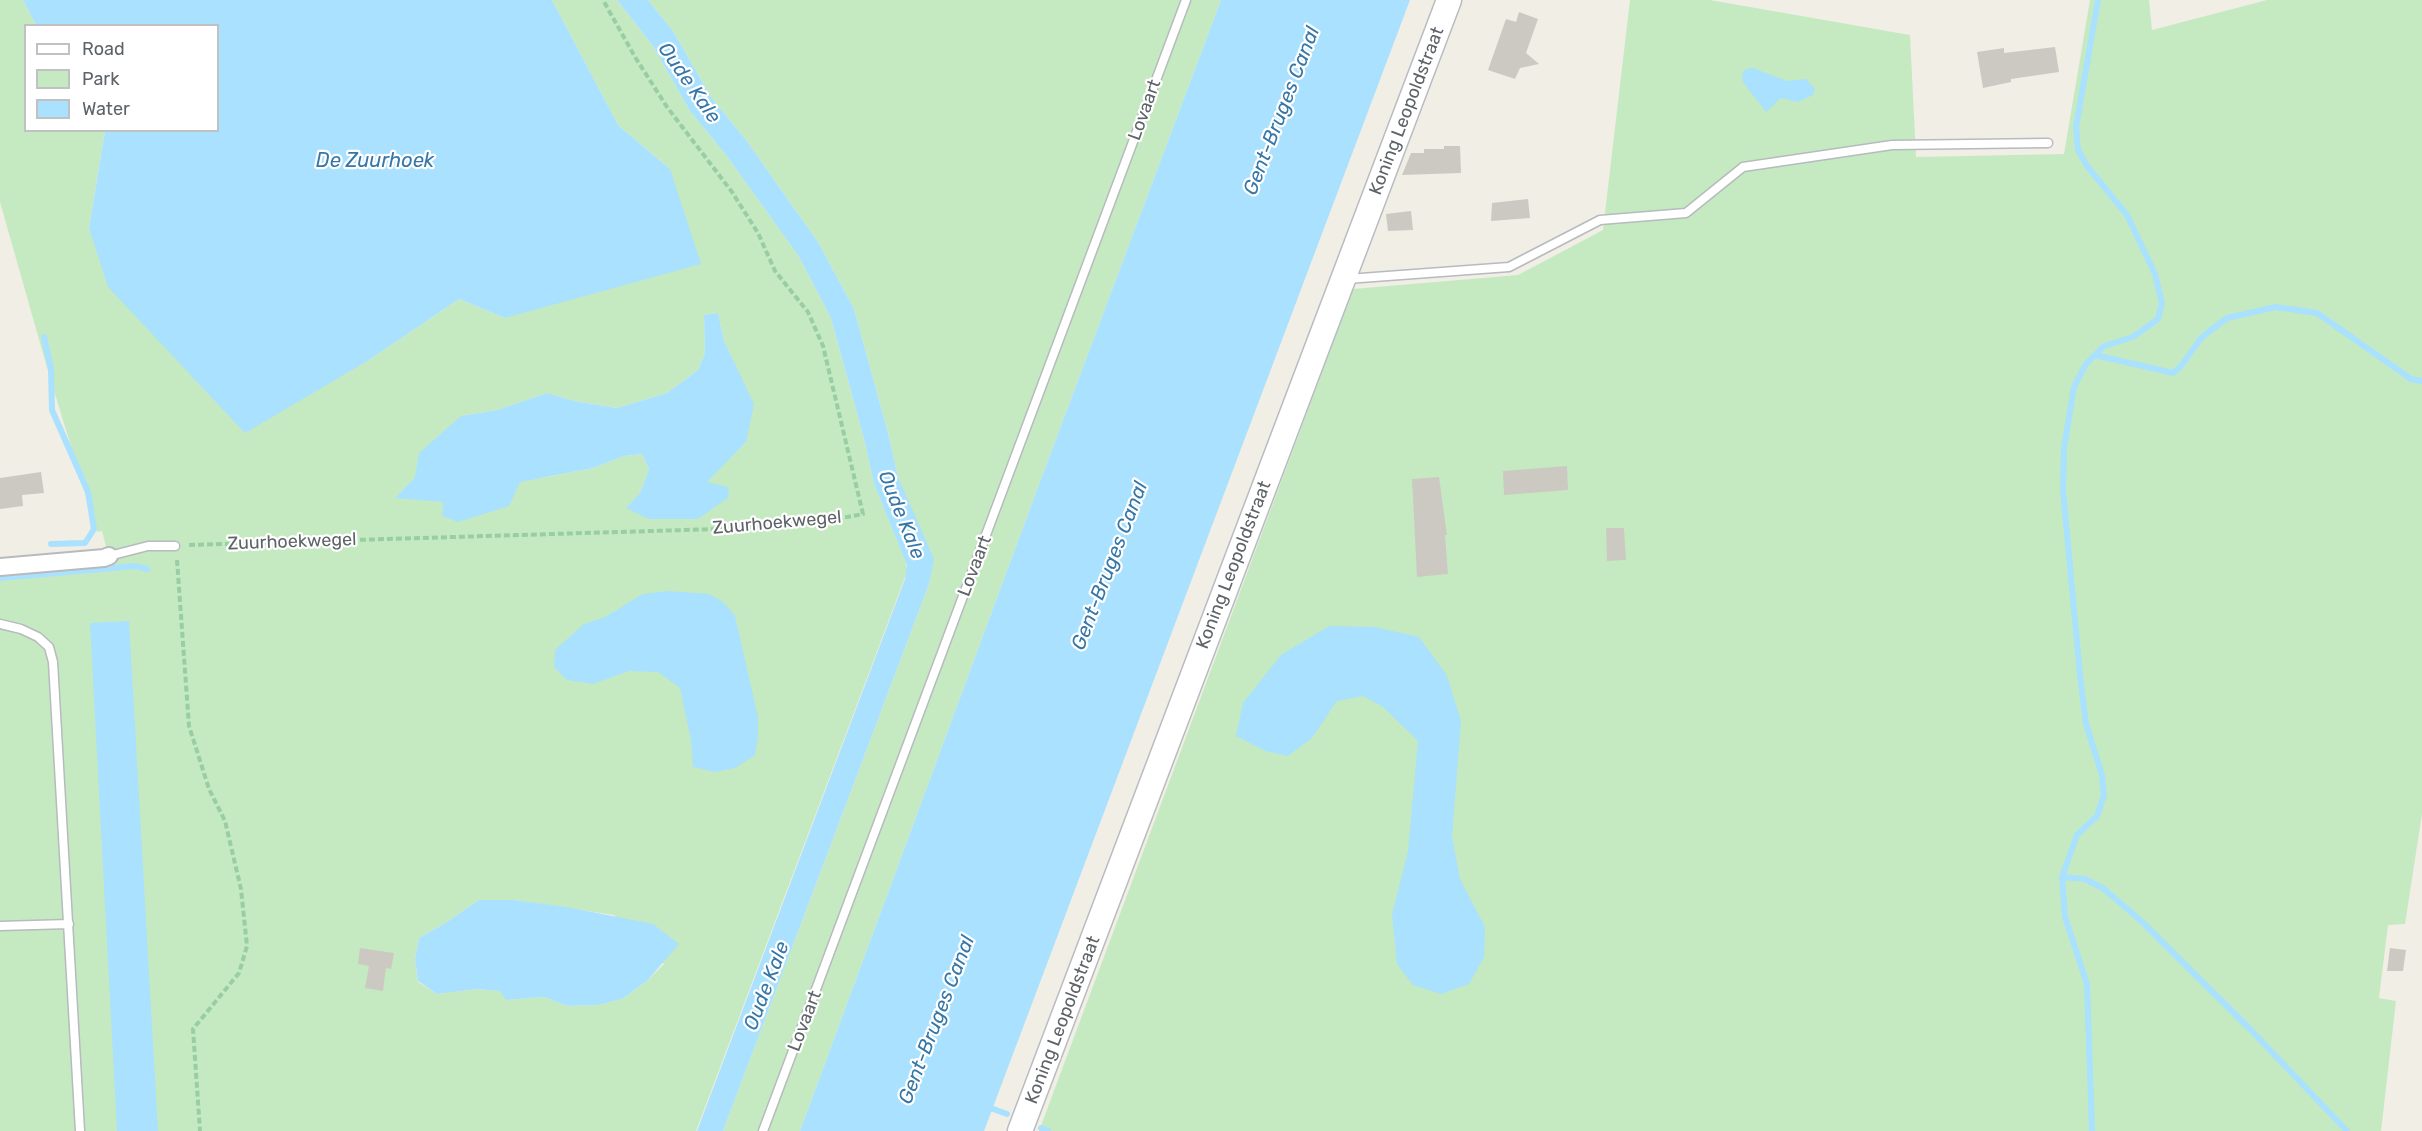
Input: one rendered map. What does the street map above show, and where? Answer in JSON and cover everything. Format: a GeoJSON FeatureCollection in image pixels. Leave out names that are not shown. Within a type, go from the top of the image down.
{"type":"FeatureCollection","features":[{"type":"Feature","properties":{"kind":"street","name":"Koning Leopoldstraat"},"geometry":{"type":"LineString","coordinates":[[1020,1131],[1449,0]]}},
{"type":"Feature","properties":{"kind":"street"},"geometry":{"type":"LineString","coordinates":[[0,567],[109,556]]}},
{"type":"Feature","properties":{"kind":"lane","name":"Lovaart"},"geometry":{"type":"LineString","coordinates":[[763,1131],[1186,0]]}},
{"type":"Feature","properties":{"kind":"lane"},"geometry":{"type":"LineString","coordinates":[[1342,280],[1509,267],[1600,220],[1686,213],[1743,167],[1892,145],[2048,143]]}},
{"type":"Feature","properties":{"kind":"lane"},"geometry":{"type":"LineString","coordinates":[[109,556],[148,546],[175,546]]}},
{"type":"Feature","properties":{"kind":"lane"},"geometry":{"type":"LineString","coordinates":[[0,624],[21,629],[38,637],[49,647],[53,662],[80,1131]]}},
{"type":"Feature","properties":{"kind":"lane"},"geometry":{"type":"LineString","coordinates":[[0,926],[69,924]]}},
{"type":"Feature","properties":{"kind":"path","name":"Zuurhoekwegel"},"geometry":{"type":"LineString","coordinates":[[175,546],[718,529],[815,524],[862,514],[830,375],[822,346],[808,312],[775,271],[758,233],[732,192],[661,97],[603,0]]}},
{"type":"Feature","properties":{"kind":"path"},"geometry":{"type":"LineString","coordinates":[[175,546],[189,726],[208,789],[225,821],[241,889],[247,946],[239,973],[193,1029],[200,1131]]}},
{"type":"Feature","properties":{"kind":"green space"},"geometry":{"type":"Polygon","coordinates":[[[0,0],[23,0],[35,24],[24,24],[24,132],[105,132],[89,228],[369,360],[459,299],[505,318],[670,169],[618,125],[552,0],[617,0],[653,46],[690,111],[726,155],[798,255],[831,318],[874,484],[906,562],[907,572],[696,1131],[0,1131],[0,573],[110,562],[102,531],[97,532],[0,202],[0,0]],[[718,313],[704,315],[705,353],[698,370],[667,393],[617,408],[574,401],[547,393],[497,410],[461,416],[415,477],[395,498],[547,477],[593,468],[624,456],[642,454],[649,469],[640,493],[627,508],[706,482],[746,442],[737,370],[724,341],[718,313]],[[479,900],[419,938],[415,959],[418,982],[437,994],[477,989],[501,991],[507,1000],[544,997],[567,1006],[598,1005],[622,999],[647,981],[664,964],[614,915],[514,900],[479,900]]]}},
{"type":"Feature","properties":{"kind":"green space"},"geometry":{"type":"Polygon","coordinates":[[[648,0],[1221,0],[800,1131],[723,1131],[929,584],[932,563],[898,477],[854,309],[818,242],[746,140],[711,97],[673,31],[648,0]]]}},
{"type":"Feature","properties":{"kind":"green space"},"geometry":{"type":"Polygon","coordinates":[[[1630,0],[1710,0],[1910,35],[1916,157],[2064,154],[2090,0],[2149,0],[2152,30],[2267,0],[2422,0],[2422,814],[2405,924],[2388,925],[2379,998],[2396,1001],[2381,1131],[1039,1131],[1353,289],[1518,275],[1603,230],[1630,0]]]}},
{"type":"Feature","properties":{"kind":"water","name":"De Zuurhoek"},"geometry":{"type":"Polygon","coordinates":[[[23,0],[552,0],[618,125],[670,169],[701,264],[505,318],[459,299],[369,360],[245,433],[108,287],[89,228],[105,132],[219,132],[219,24],[35,24],[23,0]]]}},
{"type":"Feature","properties":{"kind":"water","name":"Oude Kale"},"geometry":{"type":"Polygon","coordinates":[[[617,0],[648,0],[673,31],[711,97],[746,140],[818,242],[854,309],[898,477],[934,559],[929,584],[723,1131],[697,1131],[905,579],[907,565],[874,484],[831,318],[798,255],[726,155],[690,111],[653,46],[617,0]]]}},
{"type":"Feature","properties":{"kind":"water","name":"Gent-Bruges Canal"},"geometry":{"type":"Polygon","coordinates":[[[1221,0],[1410,0],[984,1131],[800,1131],[1035,495],[1221,0]]]}},
{"type":"Feature","properties":{"kind":"water"},"geometry":{"type":"Polygon","coordinates":[[[1753,68],[1787,81],[1806,79],[1815,89],[1813,95],[1798,102],[1781,98],[1766,112],[1743,82],[1742,73],[1746,69],[1753,68]]]}},
{"type":"Feature","properties":{"kind":"water"},"geometry":{"type":"Polygon","coordinates":[[[718,313],[724,341],[754,404],[746,442],[707,482],[728,487],[729,497],[698,519],[649,519],[626,508],[640,493],[649,469],[642,454],[624,456],[593,468],[520,482],[509,506],[458,522],[442,516],[443,502],[395,498],[415,477],[419,453],[461,416],[497,410],[547,393],[574,401],[617,408],[667,393],[698,370],[705,353],[704,315],[718,313]]]}},
{"type":"Feature","properties":{"kind":"water"},"geometry":{"type":"Polygon","coordinates":[[[667,591],[709,594],[723,602],[735,616],[758,717],[758,737],[755,755],[735,768],[715,772],[693,767],[691,741],[680,688],[658,672],[629,671],[593,684],[567,680],[554,667],[555,650],[584,624],[605,617],[643,594],[667,591]]]}},
{"type":"Feature","properties":{"kind":"water"},"geometry":{"type":"Polygon","coordinates":[[[129,621],[158,1131],[117,1131],[90,623],[129,621]]]}},
{"type":"Feature","properties":{"kind":"water"},"geometry":{"type":"Polygon","coordinates":[[[1329,626],[1374,627],[1419,637],[1447,676],[1461,721],[1452,837],[1460,879],[1485,927],[1484,957],[1469,984],[1441,994],[1413,985],[1397,964],[1392,914],[1408,851],[1418,741],[1383,707],[1363,696],[1337,701],[1312,738],[1288,756],[1265,751],[1236,736],[1243,703],[1281,655],[1329,626]]]}},
{"type":"Feature","properties":{"kind":"water"},"geometry":{"type":"Polygon","coordinates":[[[479,900],[514,900],[567,907],[653,924],[679,944],[647,981],[622,999],[598,1005],[567,1006],[544,997],[506,1000],[500,991],[477,989],[437,994],[418,981],[415,959],[419,938],[479,900]]]}},
{"type":"Feature","properties":{"kind":"building"},"geometry":{"type":"Polygon","coordinates":[[[1519,12],[1538,19],[1526,53],[1539,64],[1520,68],[1515,79],[1488,70],[1506,19],[1516,22],[1519,12]]]}},
{"type":"Feature","properties":{"kind":"building"},"geometry":{"type":"Polygon","coordinates":[[[2055,47],[2059,72],[2011,79],[2011,82],[1983,88],[1977,52],[2004,48],[2004,53],[2055,47]]]}},
{"type":"Feature","properties":{"kind":"building"},"geometry":{"type":"Polygon","coordinates":[[[1444,146],[1460,146],[1461,173],[1402,175],[1411,153],[1424,153],[1424,149],[1444,149],[1444,146]]]}},
{"type":"Feature","properties":{"kind":"building"},"geometry":{"type":"Polygon","coordinates":[[[1528,199],[1530,218],[1491,221],[1492,203],[1528,199]]]}},
{"type":"Feature","properties":{"kind":"building"},"geometry":{"type":"Polygon","coordinates":[[[1411,211],[1413,230],[1388,231],[1386,214],[1411,211]]]}},
{"type":"Feature","properties":{"kind":"building"},"geometry":{"type":"Polygon","coordinates":[[[1567,466],[1568,490],[1504,495],[1503,471],[1567,466]]]}},
{"type":"Feature","properties":{"kind":"building"},"geometry":{"type":"Polygon","coordinates":[[[41,472],[44,493],[22,495],[23,506],[0,509],[0,478],[41,472]]]}},
{"type":"Feature","properties":{"kind":"building"},"geometry":{"type":"Polygon","coordinates":[[[1439,477],[1447,535],[1445,535],[1448,574],[1417,577],[1412,479],[1439,477]]]}},
{"type":"Feature","properties":{"kind":"building"},"geometry":{"type":"Polygon","coordinates":[[[1606,528],[1624,528],[1626,560],[1607,561],[1606,528]]]}},
{"type":"Feature","properties":{"kind":"building"},"geometry":{"type":"Polygon","coordinates":[[[360,948],[394,953],[391,969],[386,968],[383,991],[365,988],[369,966],[358,964],[360,948]]]}},
{"type":"Feature","properties":{"kind":"building"},"geometry":{"type":"Polygon","coordinates":[[[2390,948],[2406,950],[2403,971],[2387,971],[2390,948]]]}},
{"type":"Feature","properties":{"kind":"waterway"},"geometry":{"type":"LineString","coordinates":[[2092,1131],[2087,984],[2065,917],[2062,877],[2077,835],[2097,816],[2104,795],[2102,775],[2086,724],[2080,675],[2063,490],[2064,448],[2074,387],[2086,364],[2104,346],[2133,337],[2158,319],[2162,303],[2155,274],[2127,215],[2087,166],[2078,150],[2076,127],[2098,0]]}},
{"type":"Feature","properties":{"kind":"waterway"},"geometry":{"type":"LineString","coordinates":[[2095,355],[2173,373],[2181,366],[2202,337],[2227,318],[2276,307],[2317,313],[2411,379],[2422,381]]}},
{"type":"Feature","properties":{"kind":"waterway"},"geometry":{"type":"LineString","coordinates":[[44,337],[51,369],[52,410],[88,492],[94,529],[85,543],[51,544]]}},
{"type":"Feature","properties":{"kind":"waterway"},"geometry":{"type":"LineString","coordinates":[[0,578],[135,566],[147,569]]}},
{"type":"Feature","properties":{"kind":"waterway"},"geometry":{"type":"LineString","coordinates":[[2062,877],[2085,879],[2104,889],[2139,919],[2250,1029],[2347,1131]]}},
{"type":"Feature","properties":{"kind":"waterway"},"geometry":{"type":"LineString","coordinates":[[985,1106],[1007,1114]]}},
{"type":"Feature","properties":{"kind":"waterway"},"geometry":{"type":"LineString","coordinates":[[1041,1128],[1048,1131]]}}]}
